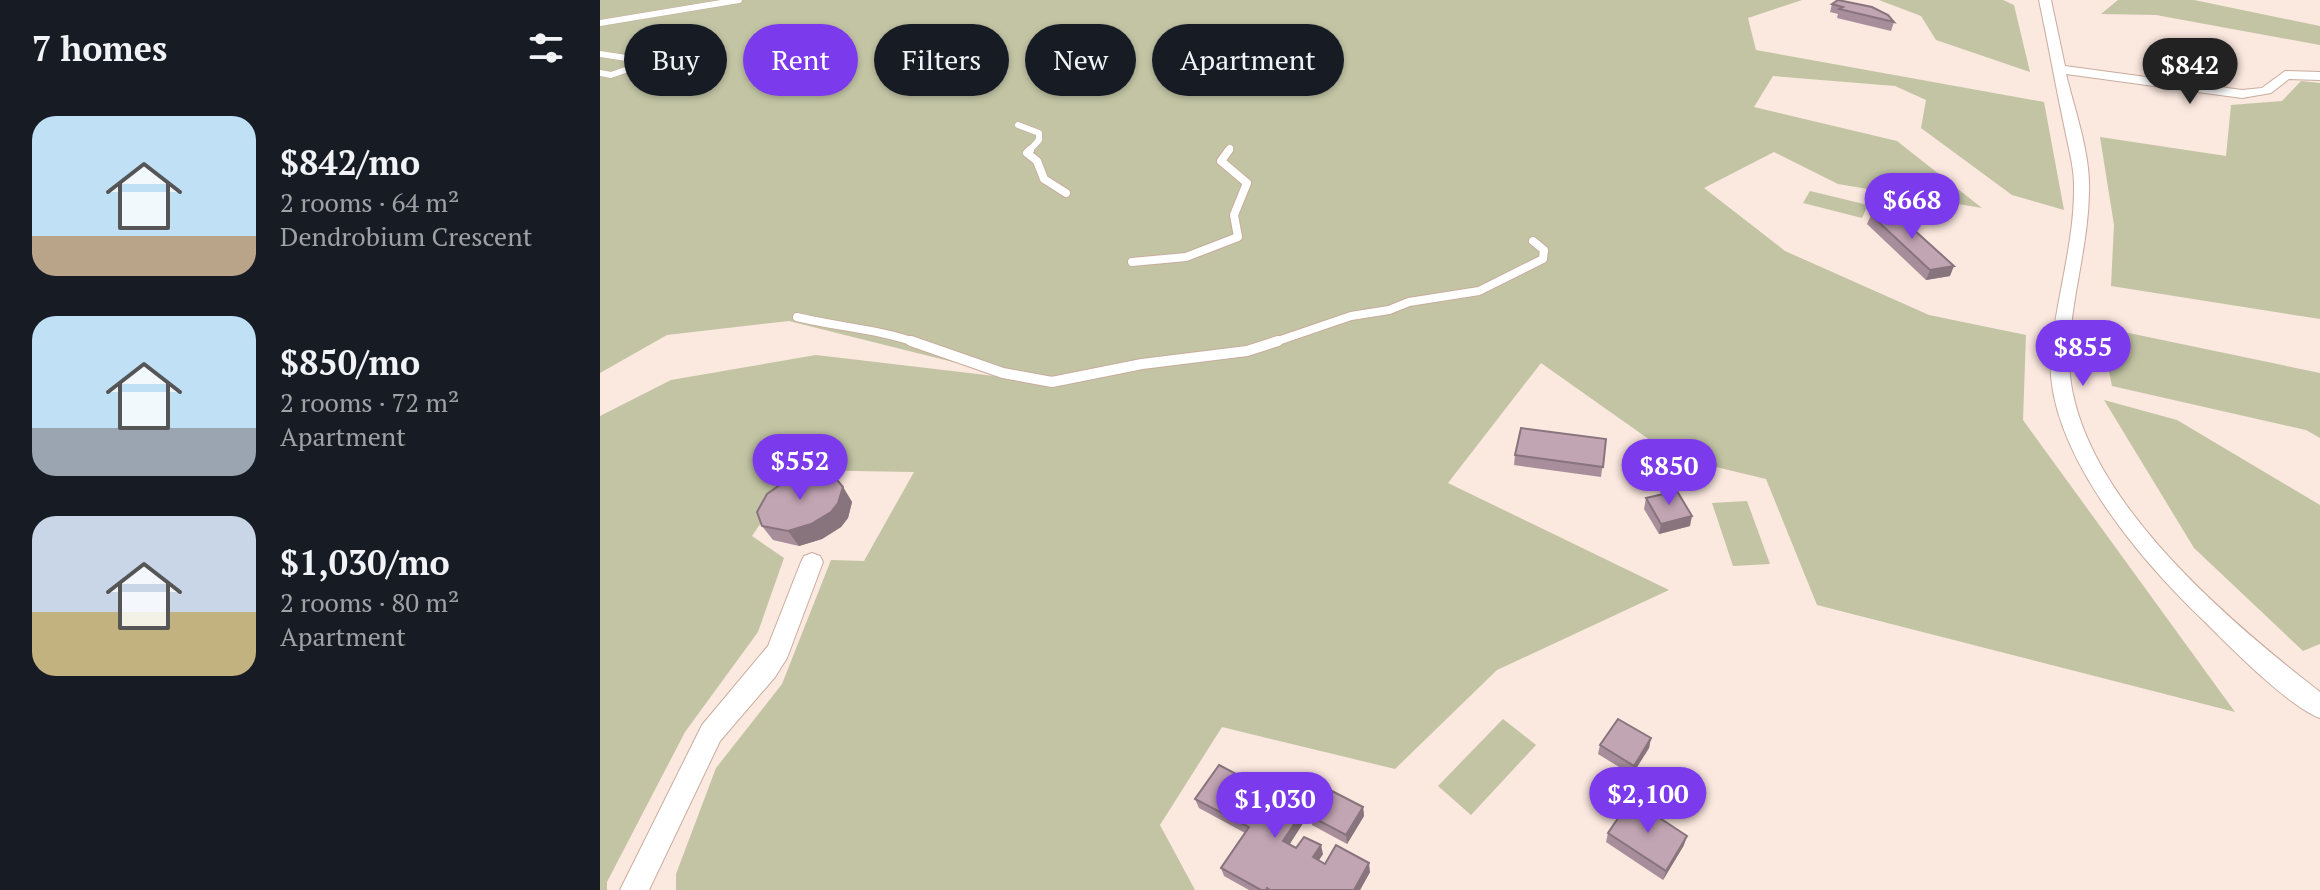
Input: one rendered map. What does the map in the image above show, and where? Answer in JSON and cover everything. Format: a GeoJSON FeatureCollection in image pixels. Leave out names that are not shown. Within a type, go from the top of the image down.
{"type":"FeatureCollection","features":[{"type":"Feature","properties":{"kind":"street"},"geometry":{"type":"LineString","coordinates":[[2045,0],[2082,192],[2060,357],[2059,378],[2070,419],[2113,502],[2190,595],[2264,664],[2320,707]]}},
{"type":"Feature","properties":{"kind":"street"},"geometry":{"type":"LineString","coordinates":[[2058,69],[2242,94],[2264,93],[2278,85],[2285,75],[2320,76]]}},
{"type":"Feature","properties":{"kind":"street"},"geometry":{"type":"LineString","coordinates":[[634,890],[711,733],[778,651],[812,562]]}},
{"type":"Feature","properties":{"kind":"lane"},"geometry":{"type":"LineString","coordinates":[[600,23],[739,0]]}},
{"type":"Feature","properties":{"kind":"lane"},"geometry":{"type":"LineString","coordinates":[[600,54],[633,59],[631,68],[611,75],[600,73]]}},
{"type":"Feature","properties":{"kind":"lane"},"geometry":{"type":"LineString","coordinates":[[1018,125],[1039,133],[1039,140],[1027,153],[1037,161],[1044,179],[1066,193]]}},
{"type":"Feature","properties":{"kind":"lane"},"geometry":{"type":"LineString","coordinates":[[1132,262],[1186,257],[1238,237],[1234,215],[1247,183],[1221,161],[1230,148]]}},
{"type":"Feature","properties":{"kind":"lane"},"geometry":{"type":"LineString","coordinates":[[797,317],[841,328],[895,335],[987,368],[1041,383],[1052,382],[1142,364],[1247,351],[1351,316],[1389,310],[1409,302],[1479,291],[1543,259],[1544,250],[1533,241]]}},
{"type":"Feature","properties":{"kind":"green space"},"geometry":{"type":"Polygon","coordinates":[[[600,0],[1802,0],[1748,18],[1756,50],[2044,102],[2064,210],[2012,195],[1921,128],[1926,100],[1895,86],[1773,76],[1754,107],[1897,141],[1982,208],[1838,184],[1774,152],[1704,188],[1785,251],[1929,315],[2026,335],[2023,420],[2235,712],[1817,605],[1766,479],[1674,457],[1541,363],[1448,483],[1669,590],[1497,670],[1395,769],[1222,727],[1160,825],[1195,890],[676,890],[676,874],[716,768],[782,684],[831,560],[864,561],[914,472],[797,470],[752,536],[784,558],[758,632],[685,732],[607,882],[607,890],[600,890],[600,416],[671,380],[816,355],[1021,379],[789,321],[667,335],[600,373],[600,0]]]}},
{"type":"Feature","properties":{"kind":"green space"},"geometry":{"type":"Polygon","coordinates":[[[1879,0],[2003,0],[2014,5],[2030,72],[1936,40],[1921,16],[1879,0]]]}},
{"type":"Feature","properties":{"kind":"green space"},"geometry":{"type":"Polygon","coordinates":[[[2118,0],[2194,0],[2320,26],[2320,45],[2156,15],[2101,14],[2118,0]]]}},
{"type":"Feature","properties":{"kind":"green space"},"geometry":{"type":"Polygon","coordinates":[[[2301,81],[2320,83],[2320,319],[2111,286],[2114,225],[2100,137],[2226,156],[2231,105],[2282,101],[2301,81]]]}},
{"type":"Feature","properties":{"kind":"green space"},"geometry":{"type":"Polygon","coordinates":[[[1810,191],[1868,205],[1862,218],[1803,203],[1810,191]]]}},
{"type":"Feature","properties":{"kind":"green space"},"geometry":{"type":"Polygon","coordinates":[[[2100,327],[2320,373],[2320,438],[2306,430],[2112,386],[2100,327]]]}},
{"type":"Feature","properties":{"kind":"green space"},"geometry":{"type":"Polygon","coordinates":[[[2104,400],[2177,420],[2320,505],[2320,644],[2303,651],[2194,548],[2104,400]]]}},
{"type":"Feature","properties":{"kind":"green space"},"geometry":{"type":"Polygon","coordinates":[[[1747,501],[1770,564],[1733,566],[1712,503],[1747,501]]]}},
{"type":"Feature","properties":{"kind":"green space"},"geometry":{"type":"Polygon","coordinates":[[[1503,719],[1536,745],[1471,815],[1438,786],[1503,719]]]}},
{"type":"Feature","properties":{"kind":"building"},"geometry":{"type":"Polygon","coordinates":[[[1838,0],[1872,7],[1888,15],[1894,22],[1839,9],[1843,7],[1832,4],[1838,0]]]}},
{"type":"Feature","properties":{"kind":"building"},"geometry":{"type":"Polygon","coordinates":[[[1893,211],[1954,266],[1930,270],[1871,215],[1893,211]]]}},
{"type":"Feature","properties":{"kind":"building"},"geometry":{"type":"Polygon","coordinates":[[[1521,428],[1606,439],[1603,467],[1515,455],[1521,428]]]}},
{"type":"Feature","properties":{"kind":"building"},"geometry":{"type":"Polygon","coordinates":[[[812,473],[833,475],[843,487],[838,503],[831,512],[811,524],[788,531],[762,526],[757,512],[767,494],[787,480],[812,473]]]}},
{"type":"Feature","properties":{"kind":"building"},"geometry":{"type":"Polygon","coordinates":[[[1677,491],[1692,516],[1661,524],[1646,498],[1677,491]]]}},
{"type":"Feature","properties":{"kind":"building"},"geometry":{"type":"Polygon","coordinates":[[[1618,719],[1651,738],[1634,766],[1600,745],[1618,719]]]}},
{"type":"Feature","properties":{"kind":"building"},"geometry":{"type":"Polygon","coordinates":[[[1219,765],[1280,797],[1283,793],[1307,805],[1283,841],[1296,848],[1304,837],[1321,845],[1313,857],[1325,864],[1336,845],[1369,863],[1354,890],[1261,890],[1221,868],[1249,827],[1195,799],[1219,765]]]}},
{"type":"Feature","properties":{"kind":"building"},"geometry":{"type":"Polygon","coordinates":[[[1328,789],[1363,807],[1346,835],[1310,816],[1328,789]]]}},
{"type":"Feature","properties":{"kind":"building"},"geometry":{"type":"Polygon","coordinates":[[[1631,799],[1687,836],[1666,871],[1608,833],[1631,799]]]}}]}
